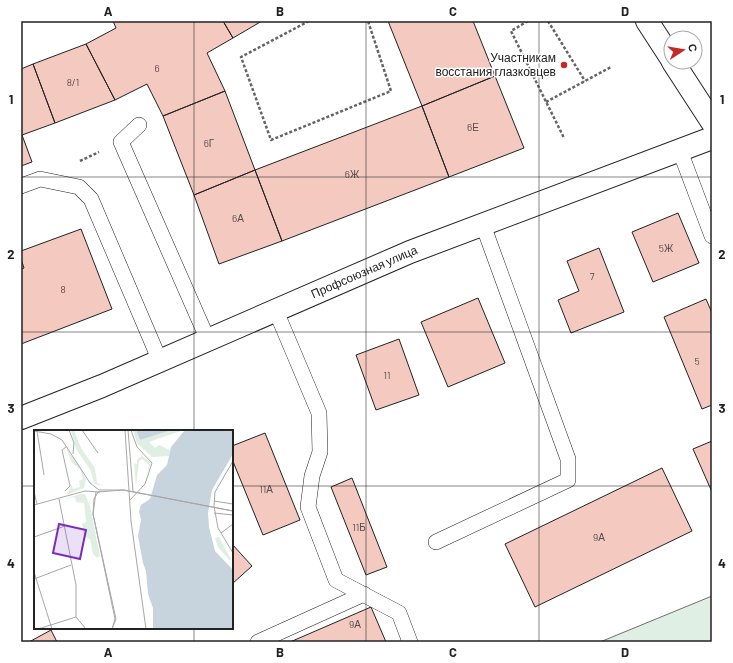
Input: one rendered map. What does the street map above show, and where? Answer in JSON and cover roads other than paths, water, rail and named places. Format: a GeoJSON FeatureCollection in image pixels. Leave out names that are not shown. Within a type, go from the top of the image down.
{"type":"FeatureCollection","features":[{"type":"Feature","properties":{"kind":"street"},"geometry":{"type":"LineString","coordinates":[[647,21],[663,46]]}},
{"type":"Feature","properties":{"kind":"street"},"geometry":{"type":"LineString","coordinates":[[678,70],[712,122]]}},
{"type":"Feature","properties":{"kind":"street","name":"Профсоюзная улица"},"geometry":{"type":"LineString","coordinates":[[21,418],[102,386],[410,252],[712,138]]}},
{"type":"Feature","properties":{"kind":"lane"},"geometry":{"type":"LineString","coordinates":[[139,125],[121,142],[208,340]]}},
{"type":"Feature","properties":{"kind":"lane"},"geometry":{"type":"LineString","coordinates":[[680,150],[712,236]]}},
{"type":"Feature","properties":{"kind":"lane"},"geometry":{"type":"LineString","coordinates":[[21,186],[40,178],[78,187],[91,200],[160,361]]}},
{"type":"Feature","properties":{"kind":"lane"},"geometry":{"type":"LineString","coordinates":[[436,542],[568,480],[568,459],[483,225]]}},
{"type":"Feature","properties":{"kind":"lane"},"geometry":{"type":"LineString","coordinates":[[276,311],[319,413],[320,452],[312,476],[308,507],[336,580],[399,613],[410,642]]}},
{"type":"Feature","properties":{"kind":"lane"},"geometry":{"type":"LineString","coordinates":[[258,642],[364,594]]}},
{"type":"Feature","properties":{"kind":"place","name":"Участникам восстания глазковцев"},"geometry":{"type":"Point","coordinates":[564,65]}}]}
